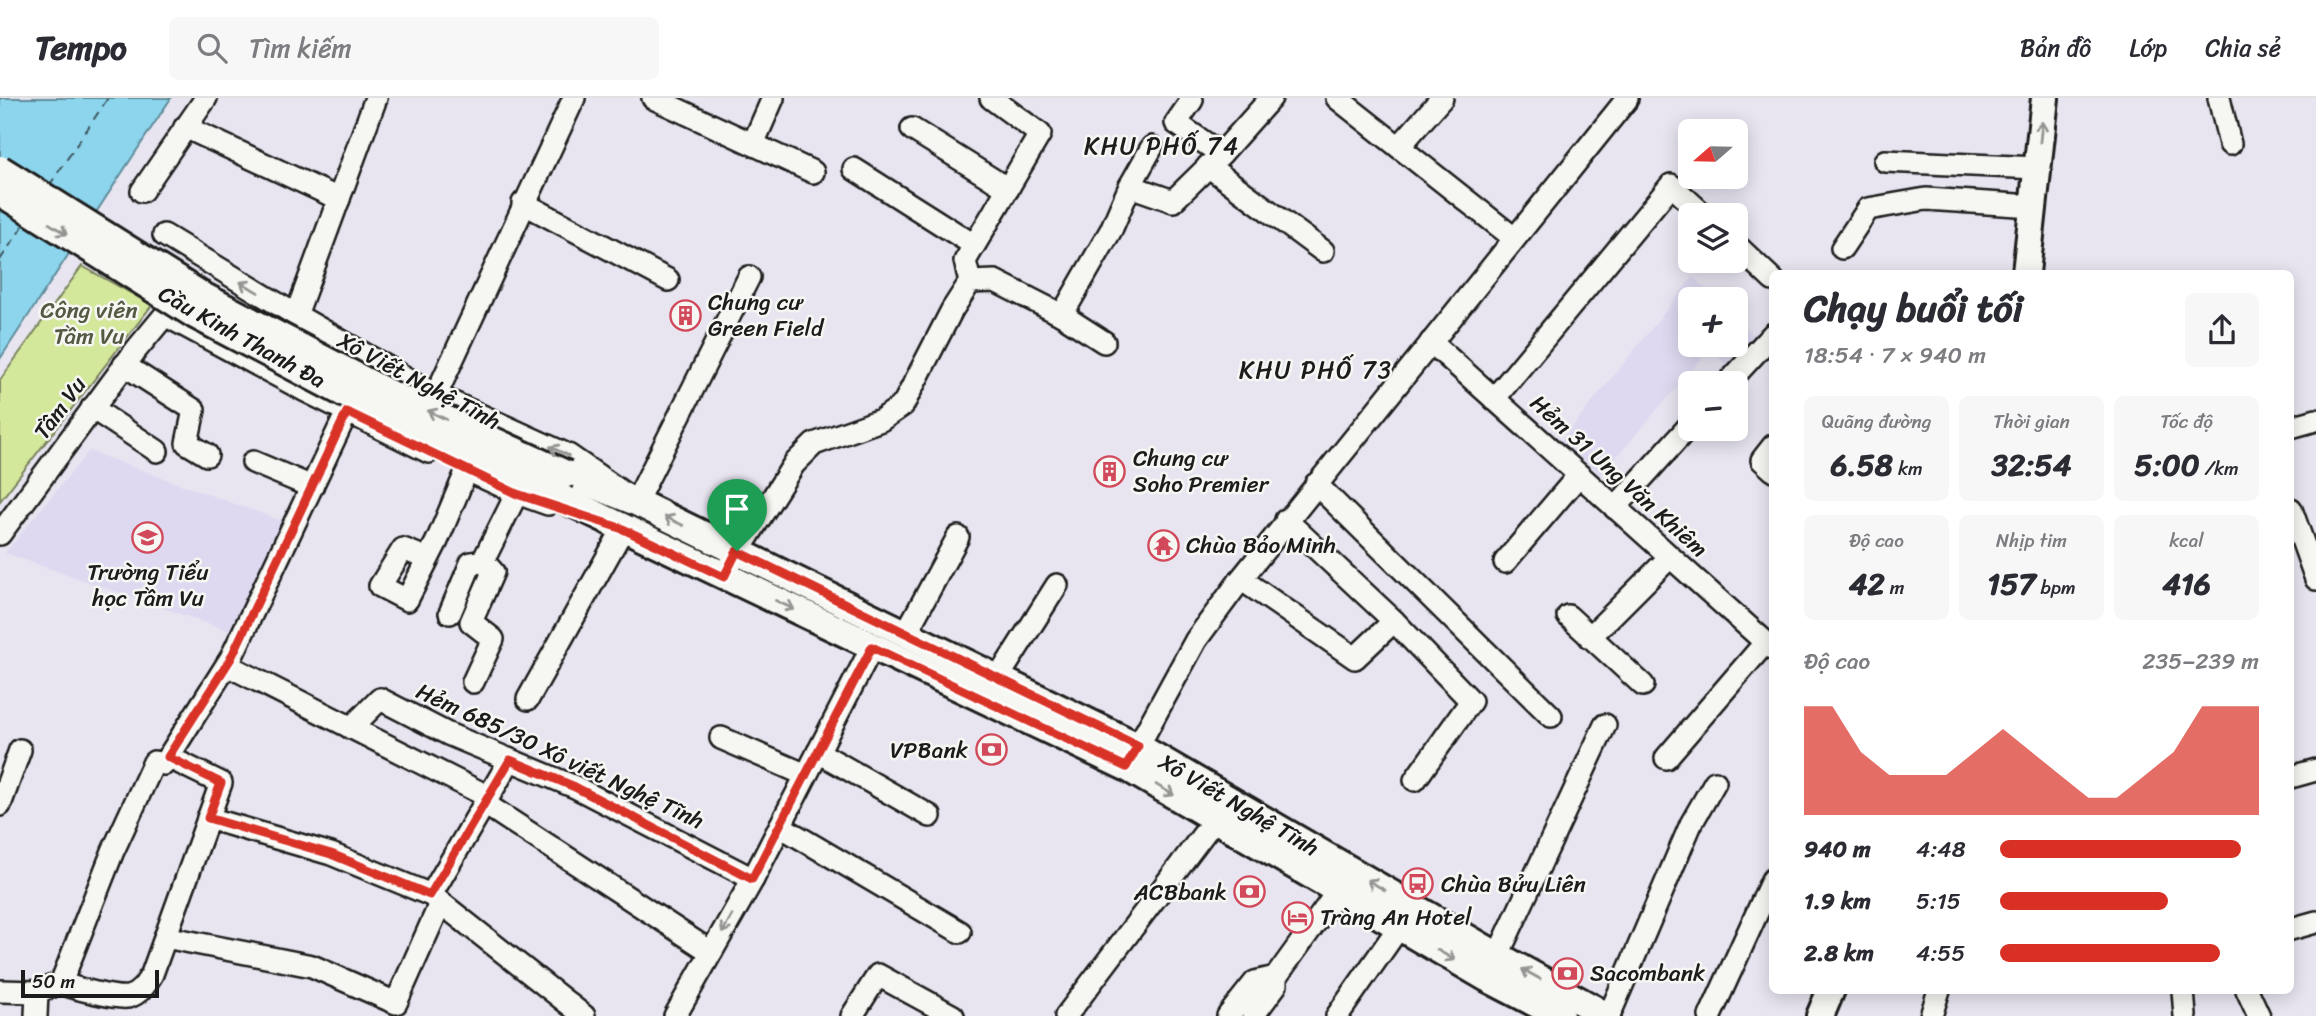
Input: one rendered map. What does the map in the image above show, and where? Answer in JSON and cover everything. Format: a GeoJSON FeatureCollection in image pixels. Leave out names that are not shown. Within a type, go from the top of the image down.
{"type":"FeatureCollection","features":[{"type":"Feature","properties":{"kind":"main road"},"geometry":{"type":"LineString","coordinates":[[2026,270],[2045,98]]}},
{"type":"Feature","properties":{"kind":"main road","name":"Cầu Kinh Thanh Đa"},"geometry":{"type":"LineString","coordinates":[[0,169],[201,295],[386,392],[566,474]]}},
{"type":"Feature","properties":{"kind":"main road","name":"Cầu Kinh Thanh Đa"},"geometry":{"type":"LineString","coordinates":[[0,192],[195,315],[450,449],[569,501]]}},
{"type":"Feature","properties":{"kind":"main road","name":"Xô Viết Nghệ Tĩnh"},"geometry":{"type":"LineString","coordinates":[[566,474],[636,502],[998,678],[1492,967],[1560,1016]]}},
{"type":"Feature","properties":{"kind":"main road","name":"Xô Viết Nghệ Tĩnh"},"geometry":{"type":"LineString","coordinates":[[569,501],[872,647],[1132,756],[1215,819],[1399,927],[1608,1016]]}},
{"type":"Feature","properties":{"kind":"main road"},"geometry":{"type":"LineString","coordinates":[[1820,1016],[1829,994]]}},
{"type":"Feature","properties":{"kind":"street"},"geometry":{"type":"LineString","coordinates":[[142,191],[206,98]]}},
{"type":"Feature","properties":{"kind":"street"},"geometry":{"type":"LineString","coordinates":[[436,395],[574,98]]}},
{"type":"Feature","properties":{"kind":"street"},"geometry":{"type":"LineString","coordinates":[[653,98],[813,172]]}},
{"type":"Feature","properties":{"kind":"street"},"geometry":{"type":"LineString","coordinates":[[754,144],[773,98]]}},
{"type":"Feature","properties":{"kind":"street"},"geometry":{"type":"LineString","coordinates":[[724,577],[737,551],[794,464],[814,444],[880,420],[903,405],[952,310],[970,282],[965,261],[1040,134],[991,98]]}},
{"type":"Feature","properties":{"kind":"street"},"geometry":{"type":"LineString","coordinates":[[1190,98],[1192,100],[1176,123],[1215,160],[1322,251]]}},
{"type":"Feature","properties":{"kind":"street"},"geometry":{"type":"LineString","coordinates":[[1337,98],[1514,239]]}},
{"type":"Feature","properties":{"kind":"street"},"geometry":{"type":"LineString","coordinates":[[1399,147],[1441,98]]}},
{"type":"Feature","properties":{"kind":"street"},"geometry":{"type":"LineString","coordinates":[[2219,98],[2230,144]]}},
{"type":"Feature","properties":{"kind":"street"},"geometry":{"type":"LineString","coordinates":[[296,315],[374,99]]}},
{"type":"Feature","properties":{"kind":"street"},"geometry":{"type":"LineString","coordinates":[[1132,756],[1196,640],[1241,579],[1627,99]]}},
{"type":"Feature","properties":{"kind":"street"},"geometry":{"type":"LineString","coordinates":[[1130,186],[1173,201],[1215,160],[1263,101]]}},
{"type":"Feature","properties":{"kind":"street"},"geometry":{"type":"LineString","coordinates":[[185,127],[339,199]]}},
{"type":"Feature","properties":{"kind":"street"},"geometry":{"type":"LineString","coordinates":[[912,129],[1008,189]]}},
{"type":"Feature","properties":{"kind":"street"},"geometry":{"type":"LineString","coordinates":[[1062,315],[1111,230],[1130,186],[1152,147]]}},
{"type":"Feature","properties":{"kind":"street"},"geometry":{"type":"LineString","coordinates":[[1885,161],[2037,167]]}},
{"type":"Feature","properties":{"kind":"street"},"geometry":{"type":"LineString","coordinates":[[854,169],[974,245]]}},
{"type":"Feature","properties":{"kind":"street"},"geometry":{"type":"LineString","coordinates":[[1494,399],[1671,185],[1691,203]]}},
{"type":"Feature","properties":{"kind":"street"},"geometry":{"type":"LineString","coordinates":[[1842,248],[1868,209],[1926,199],[2033,206]]}},
{"type":"Feature","properties":{"kind":"street"},"geometry":{"type":"LineString","coordinates":[[523,204],[668,280]]}},
{"type":"Feature","properties":{"kind":"street","name":"Xô Viết Nghệ Tĩnh"},"geometry":{"type":"LineString","coordinates":[[164,235],[436,395],[568,455],[636,502]]}},
{"type":"Feature","properties":{"kind":"street"},"geometry":{"type":"LineString","coordinates":[[1748,256],[1769,275]]}},
{"type":"Feature","properties":{"kind":"street"},"geometry":{"type":"LineString","coordinates":[[636,502],[749,277]]}},
{"type":"Feature","properties":{"kind":"street"},"geometry":{"type":"LineString","coordinates":[[970,282],[995,281],[1062,315],[1104,342]]}},
{"type":"Feature","properties":{"kind":"street","name":"Xô Viết Nghệ Tĩnh"},"geometry":{"type":"LineString","coordinates":[[165,315],[347,412],[517,494],[623,529]]}},
{"type":"Feature","properties":{"kind":"street","name":"Tầm Vu"},"geometry":{"type":"LineString","coordinates":[[0,534],[124,365],[165,315]]}},
{"type":"Feature","properties":{"kind":"street"},"geometry":{"type":"LineString","coordinates":[[1739,371],[1769,338]]}},
{"type":"Feature","properties":{"kind":"street","name":"Hẻm 31 Ung Văn Khiêm"},"geometry":{"type":"LineString","coordinates":[[1430,342],[1769,646]]}},
{"type":"Feature","properties":{"kind":"street"},"geometry":{"type":"LineString","coordinates":[[124,365],[194,410],[187,443],[207,455]]}},
{"type":"Feature","properties":{"kind":"street"},"geometry":{"type":"LineString","coordinates":[[92,408],[157,451]]}},
{"type":"Feature","properties":{"kind":"street"},"geometry":{"type":"LineString","coordinates":[[61,983],[113,851],[153,762],[164,764],[227,665],[347,412]]}},
{"type":"Feature","properties":{"kind":"street"},"geometry":{"type":"LineString","coordinates":[[2294,427],[2316,420]]}},
{"type":"Feature","properties":{"kind":"street"},"geometry":{"type":"LineString","coordinates":[[1615,508],[1678,438]]}},
{"type":"Feature","properties":{"kind":"street"},"geometry":{"type":"LineString","coordinates":[[1769,451],[1762,460],[1769,466]]}},
{"type":"Feature","properties":{"kind":"street"},"geometry":{"type":"LineString","coordinates":[[253,462],[312,486]]}},
{"type":"Feature","properties":{"kind":"street"},"geometry":{"type":"LineString","coordinates":[[428,559],[467,470]]}},
{"type":"Feature","properties":{"kind":"street"},"geometry":{"type":"LineString","coordinates":[[1505,562],[1579,475]]}},
{"type":"Feature","properties":{"kind":"street"},"geometry":{"type":"LineString","coordinates":[[1316,484],[1551,716]]}},
{"type":"Feature","properties":{"kind":"street"},"geometry":{"type":"LineString","coordinates":[[483,561],[517,494]]}},
{"type":"Feature","properties":{"kind":"street"},"geometry":{"type":"LineString","coordinates":[[2294,517],[2316,579]]}},
{"type":"Feature","properties":{"kind":"street"},"geometry":{"type":"LineString","coordinates":[[1286,520],[1394,621],[1471,701],[1415,780]]}},
{"type":"Feature","properties":{"kind":"street"},"geometry":{"type":"LineString","coordinates":[[528,699],[623,529]]}},
{"type":"Feature","properties":{"kind":"street"},"geometry":{"type":"LineString","coordinates":[[906,633],[958,537]]}},
{"type":"Feature","properties":{"kind":"street"},"geometry":{"type":"LineString","coordinates":[[1590,637],[1670,557]]}},
{"type":"Feature","properties":{"kind":"street"},"geometry":{"type":"LineString","coordinates":[[450,613],[471,563],[483,561]]}},
{"type":"Feature","properties":{"kind":"street"},"geometry":{"type":"LineString","coordinates":[[473,681],[493,639],[471,622],[493,572],[483,561]]}},
{"type":"Feature","properties":{"kind":"street"},"geometry":{"type":"LineString","coordinates":[[1241,579],[1354,658],[1394,621]]}},
{"type":"Feature","properties":{"kind":"street"},"geometry":{"type":"LineString","coordinates":[[998,678],[1057,585]]}},
{"type":"Feature","properties":{"kind":"street"},"geometry":{"type":"LineString","coordinates":[[1569,616],[1643,685]]}},
{"type":"Feature","properties":{"kind":"street"},"geometry":{"type":"LineString","coordinates":[[1666,758],[1769,646]]}},
{"type":"Feature","properties":{"kind":"street"},"geometry":{"type":"LineString","coordinates":[[675,1016],[752,879],[872,647]]}},
{"type":"Feature","properties":{"kind":"street"},"geometry":{"type":"LineString","coordinates":[[227,665],[487,800],[711,952]]}},
{"type":"Feature","properties":{"kind":"street","name":"Hẻm 685/30 Xô viết Nghệ Tĩnh"},"geometry":{"type":"LineString","coordinates":[[351,728],[380,699],[448,734],[575,787],[752,879]]}},
{"type":"Feature","properties":{"kind":"street"},"geometry":{"type":"LineString","coordinates":[[1492,967],[1605,725]]}},
{"type":"Feature","properties":{"kind":"street"},"geometry":{"type":"LineString","coordinates":[[721,738],[806,775]]}},
{"type":"Feature","properties":{"kind":"street"},"geometry":{"type":"LineString","coordinates":[[0,805],[20,750]]}},
{"type":"Feature","properties":{"kind":"street"},"geometry":{"type":"LineString","coordinates":[[818,752],[930,816]]}},
{"type":"Feature","properties":{"kind":"street"},"geometry":{"type":"LineString","coordinates":[[0,991],[37,992],[61,983],[75,989],[126,997],[142,990],[152,974],[221,783],[168,757]]}},
{"type":"Feature","properties":{"kind":"street"},"geometry":{"type":"LineString","coordinates":[[165,937],[312,965],[396,1003],[435,900],[510,760]]}},
{"type":"Feature","properties":{"kind":"street"},"geometry":{"type":"LineString","coordinates":[[2294,776],[2316,770]]}},
{"type":"Feature","properties":{"kind":"street"},"geometry":{"type":"LineString","coordinates":[[1608,1016],[1691,824],[1715,782]]}},
{"type":"Feature","properties":{"kind":"street"},"geometry":{"type":"LineString","coordinates":[[208,818],[331,854],[435,900],[584,1016]]}},
{"type":"Feature","properties":{"kind":"street"},"geometry":{"type":"LineString","coordinates":[[1066,1016],[1215,819]]}},
{"type":"Feature","properties":{"kind":"street"},"geometry":{"type":"LineString","coordinates":[[780,826],[960,932]]}},
{"type":"Feature","properties":{"kind":"street"},"geometry":{"type":"LineString","coordinates":[[1710,1016],[1769,887]]}},
{"type":"Feature","properties":{"kind":"street"},"geometry":{"type":"LineString","coordinates":[[1253,1016],[1276,985],[1276,977],[1338,891]]}},
{"type":"Feature","properties":{"kind":"street"},"geometry":{"type":"LineString","coordinates":[[2294,928],[2316,922]]}},
{"type":"Feature","properties":{"kind":"street"},"geometry":{"type":"LineString","coordinates":[[1337,1016],[1399,927]]}},
{"type":"Feature","properties":{"kind":"street"},"geometry":{"type":"LineString","coordinates":[[852,1016],[878,975],[953,1016]]}},
{"type":"Feature","properties":{"kind":"street"},"geometry":{"type":"LineString","coordinates":[[1228,1016],[1255,982],[1276,977]]}},
{"type":"Feature","properties":{"kind":"street"},"geometry":{"type":"LineString","coordinates":[[36,1016],[37,992]]}},
{"type":"Feature","properties":{"kind":"street"},"geometry":{"type":"LineString","coordinates":[[1931,1016],[1938,994]]}},
{"type":"Feature","properties":{"kind":"street"},"geometry":{"type":"LineString","coordinates":[[2183,994],[2185,1016]]}},
{"type":"Feature","properties":{"kind":"street"},"geometry":{"type":"LineString","coordinates":[[2249,994],[2259,1016]]}},
{"type":"Feature","properties":{"kind":"shaded area"},"geometry":{"type":"Polygon","coordinates":[[[1693,277],[1703,287],[1685,287],[1693,277]]]}},
{"type":"Feature","properties":{"kind":"shaded area"},"geometry":{"type":"Polygon","coordinates":[[[1678,296],[1678,357],[1703,357],[1691,371],[1678,371],[1678,386],[1601,475],[1561,441],[1678,296]]]}},
{"type":"Feature","properties":{"kind":"shaded area"},"geometry":{"type":"Polygon","coordinates":[[[1748,330],[1761,342],[1748,355],[1748,330]]]}},
{"type":"Feature","properties":{"kind":"shaded area"},"geometry":{"type":"Polygon","coordinates":[[[1718,357],[1747,357],[1733,371],[1718,357]]]}},
{"type":"Feature","properties":{"kind":"shaded area","name":"Trường Tiểu học Tầm Vu"},"geometry":{"type":"Polygon","coordinates":[[[89,451],[285,522],[232,632],[5,553],[89,451]]]}},
{"type":"Feature","properties":{"kind":"green space","name":"Công viên Tầm Vu"},"geometry":{"type":"Polygon","coordinates":[[[82,266],[152,305],[0,501],[0,380],[82,266]]]}},
{"type":"Feature","properties":{"kind":"water"},"geometry":{"type":"Polygon","coordinates":[[[0,98],[171,98],[0,359],[0,98]]]}},
{"type":"Feature","properties":{"kind":"ferry route"},"geometry":{"type":"LineString","coordinates":[[49,186],[108,98]]}},
{"type":"Feature","properties":{"kind":"ferry route"},"geometry":{"type":"LineString","coordinates":[[0,260],[25,223]]}},
{"type":"Feature","properties":{"kind":"place","name":"Chung cư Green Field"},"geometry":{"type":"Point","coordinates":[685,315]}},
{"type":"Feature","properties":{"kind":"place","name":"Chung cư Soho Premier"},"geometry":{"type":"Point","coordinates":[1110,471]}},
{"type":"Feature","properties":{"kind":"place","name":"Trường Tiểu học Tầm Vu"},"geometry":{"type":"Point","coordinates":[148,538]}},
{"type":"Feature","properties":{"kind":"place","name":"Chùa Bảo Minh"},"geometry":{"type":"Point","coordinates":[1163,545]}},
{"type":"Feature","properties":{"kind":"place","name":"VPBank"},"geometry":{"type":"Point","coordinates":[991,750]}},
{"type":"Feature","properties":{"kind":"place","name":"Chùa Bửu Liên"},"geometry":{"type":"Point","coordinates":[1418,884]}},
{"type":"Feature","properties":{"kind":"place","name":"ACBbank"},"geometry":{"type":"Point","coordinates":[1250,892]}},
{"type":"Feature","properties":{"kind":"place","name":"Tràng An Hotel"},"geometry":{"type":"Point","coordinates":[1297,917]}},
{"type":"Feature","properties":{"kind":"place","name":"Sacombank"},"geometry":{"type":"Point","coordinates":[1567,973]}},
{"type":"Feature","properties":{"kind":"district","name":"KHU PHỐ 74"},"geometry":{"type":"Point","coordinates":[1162,146]}},
{"type":"Feature","properties":{"kind":"district","name":"KHU PHỐ 73"},"geometry":{"type":"Point","coordinates":[1316,370]}},
{"type":"Feature","properties":{"kind":"route"},"geometry":{"type":"LineString","coordinates":[[347,412],[517,494],[623,529],[724,577],[737,551],[1138,746],[1126,767],[872,647],[752,879],[575,787],[510,760],[430,895],[331,854],[208,818],[221,783],[168,757],[231,658],[347,412]]}}]}
